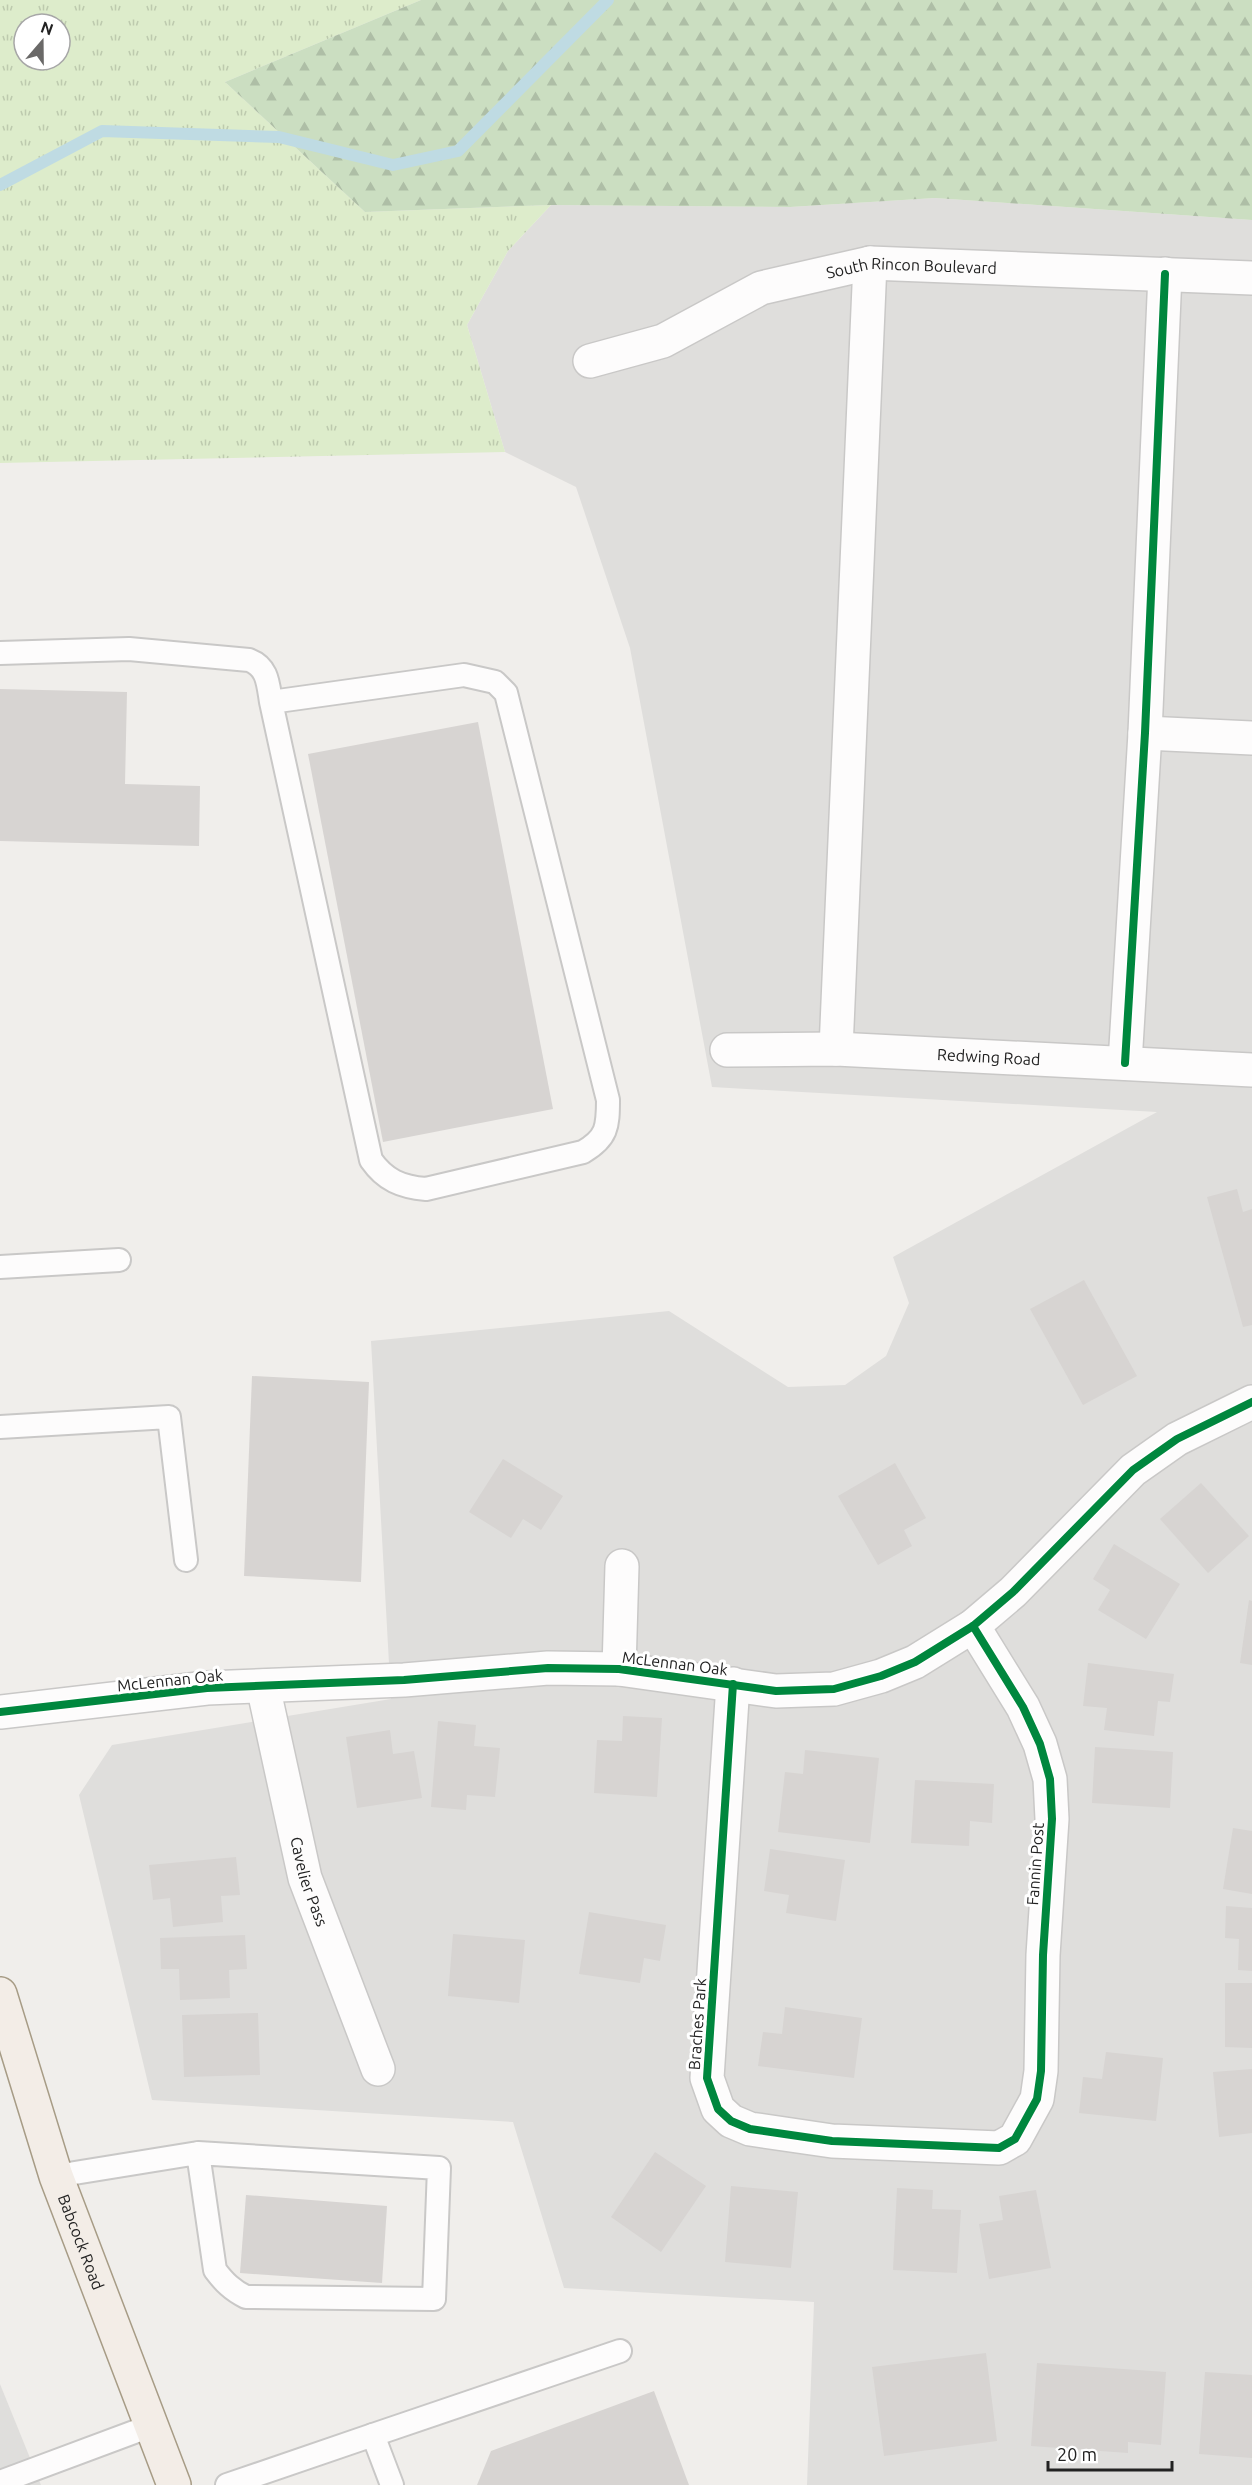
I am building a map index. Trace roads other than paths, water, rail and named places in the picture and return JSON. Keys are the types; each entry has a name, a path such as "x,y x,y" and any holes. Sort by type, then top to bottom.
{"main road":[{"name":"Babcock Road","path":"0,1994 56,2176 174,2485"}],"street":[{"name":"South Rincon Boulevard","path":"590,361 663,341 761,288 870,263 1252,278"},
{"path":"836,1048 870,263"},
{"path":"1125,1063 1145,733 1165,274"},
{"path":"1145,733 1252,738"},
{"name":"Redwing Road","path":"727,1050 836,1048 1252,1070"},
{"name":"McLennan Oak","path":"0,1712 207,1688 404,1680 548,1668 619,1669 776,1691 834,1689 881,1676 915,1662 973,1626 1013,1592 1133,1470 1177,1439 1252,1402"},
{"path":"619,1669 622,1566"},
{"name":"Fannin Post","path":"973,1626 1023,1707 1040,1744 1050,1779 1052,1819 1043,1955 1041,2071 1037,2099 1026,2121"},
{"name":"Braches Park","path":"733,1684 707,2078 718,2109 731,2121 750,2129 832,2141 999,2148 1015,2139 1026,2121"},
{"name":"Cavelier Pass","path":"263,1686 305,1878 378,2069"}],"lane":[{"path":"0,653 129,649 249,660 259,663 266,675 271,702 371,1160 381,1174 404,1187 426,1189 583,1152 596,1145 608,1126 608,1101 506,693 495,682 464,675 271,702"},
{"path":"0,1267 119,1260"},
{"path":"0,1427 169,1417 186,1560"},
{"path":"56,2176 198,2153 439,2168 434,2299 246,2297 237,2292 225,2284 215,2270 198,2153"},
{"path":"227,2485 620,2351"},
{"path":"0,2482 153,2425"},
{"path":"373,2435 392,2485"}],"waterway":[{"path":"0,185 102,131 279,137 393,165 458,151 608,0"}]}
